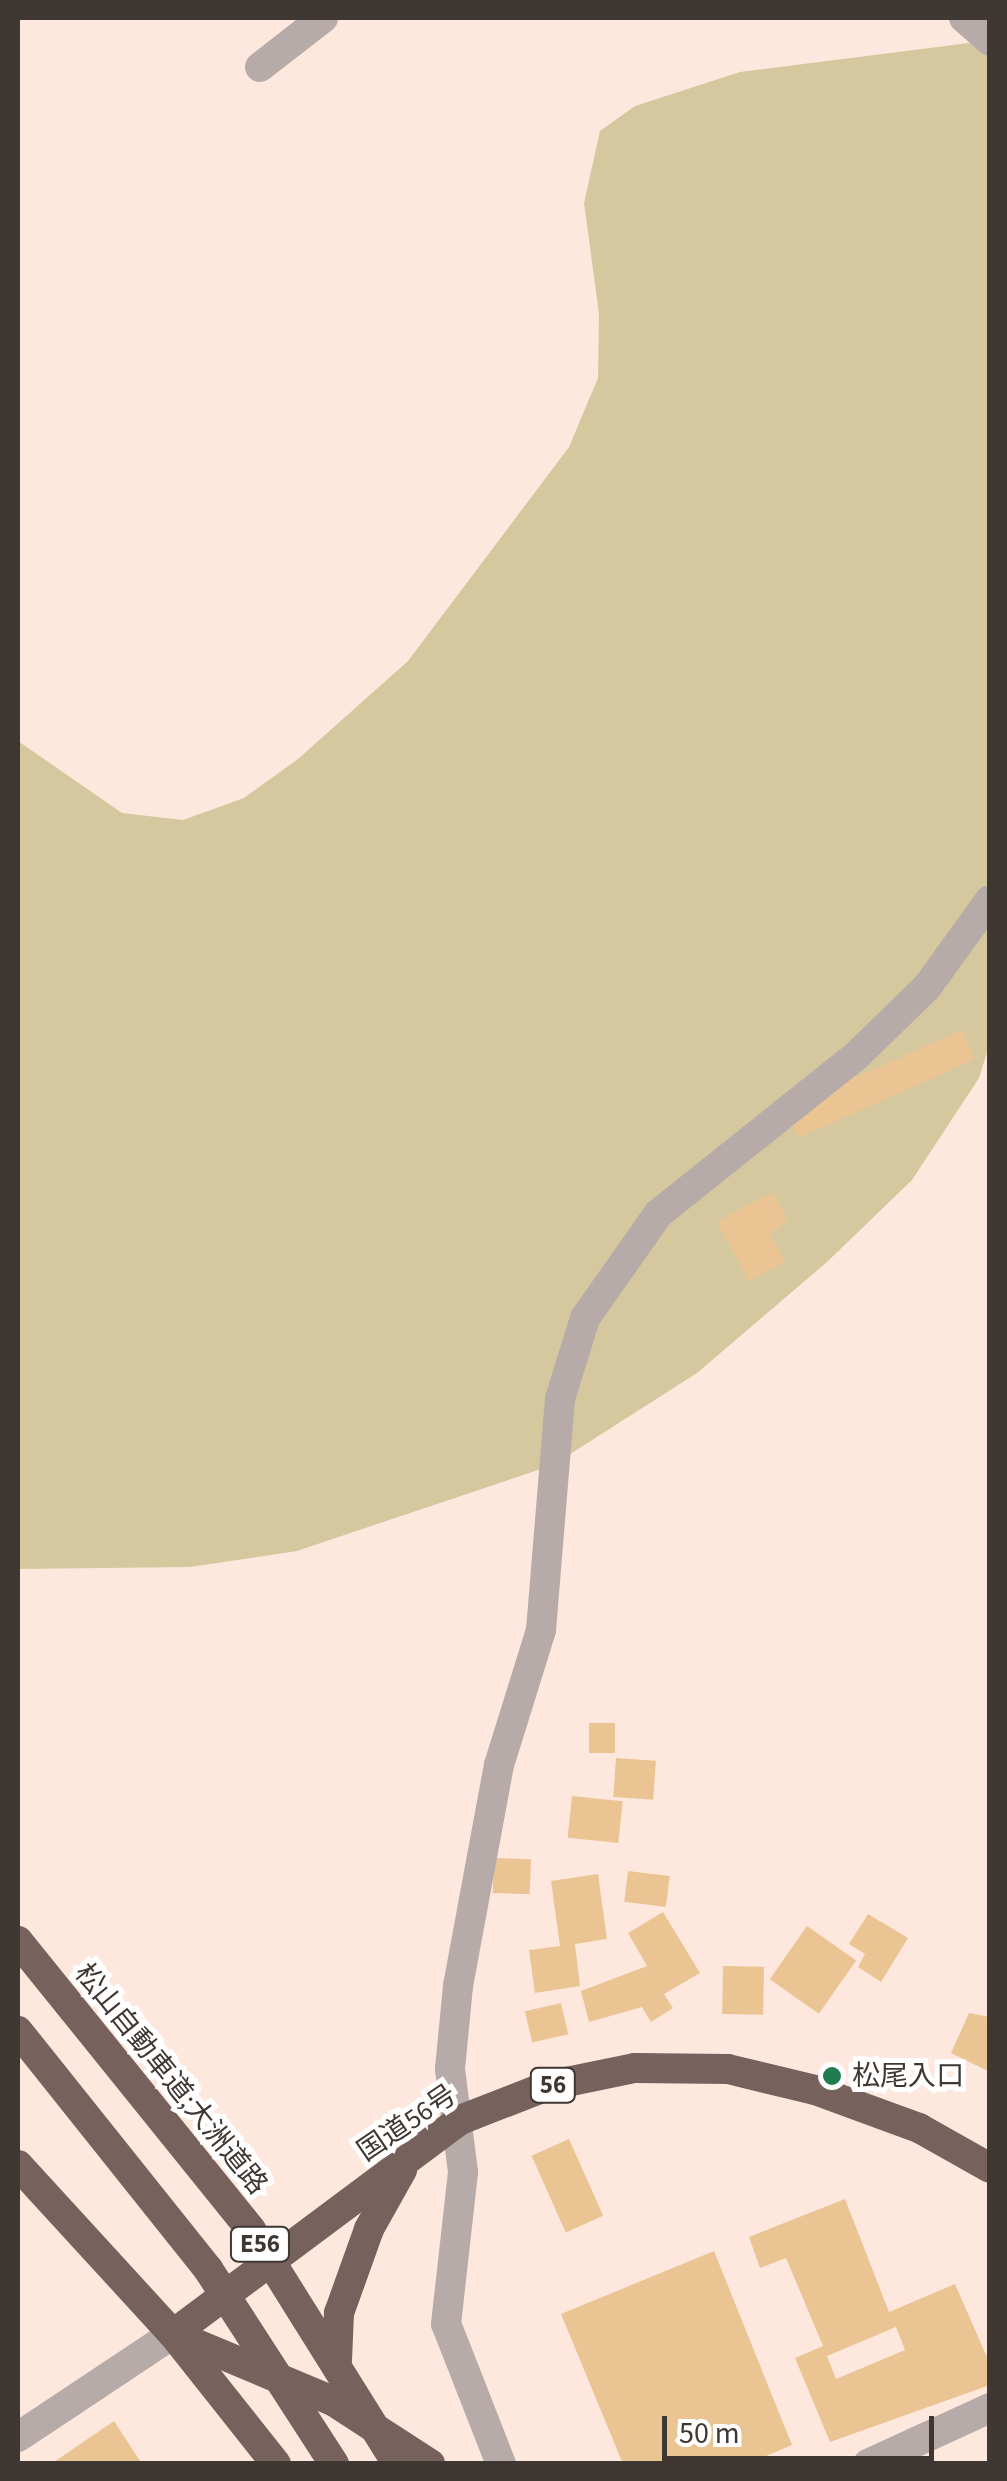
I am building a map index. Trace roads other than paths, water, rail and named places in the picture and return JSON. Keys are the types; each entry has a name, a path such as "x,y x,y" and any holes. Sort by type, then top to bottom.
{"highway":[{"name":"松山自動車道;大洲道路","path":"18,1941 251,2230 396,2464"},
{"name":"E56","path":"18,2031 208,2269 334,2464"},
{"name":"国道56号","path":"173,2334 460,2120 547,2086 635,2068 728,2069 815,2090 920,2128 990,2168"},
{"path":"350,2410 337,2380 339,2313 368,2229 409,2159"},
{"path":"18,2165 173,2334 276,2464"},
{"path":"173,2334 350,2410 430,2464"}],"street":[{"path":"260,67 323,18"},
{"path":"964,18 990,41"},
{"path":"500,2464 446,2324 459,2241 460,2120 450,2070 458,1986 499,1765 541,1630 560,1399 585,1318 658,1214 855,1057 927,988 990,900"},
{"path":"18,2436 173,2334"},
{"path":"868,2464 990,2408"}],"place":[{"name":"松尾入口","path":"832,2076"}]}
